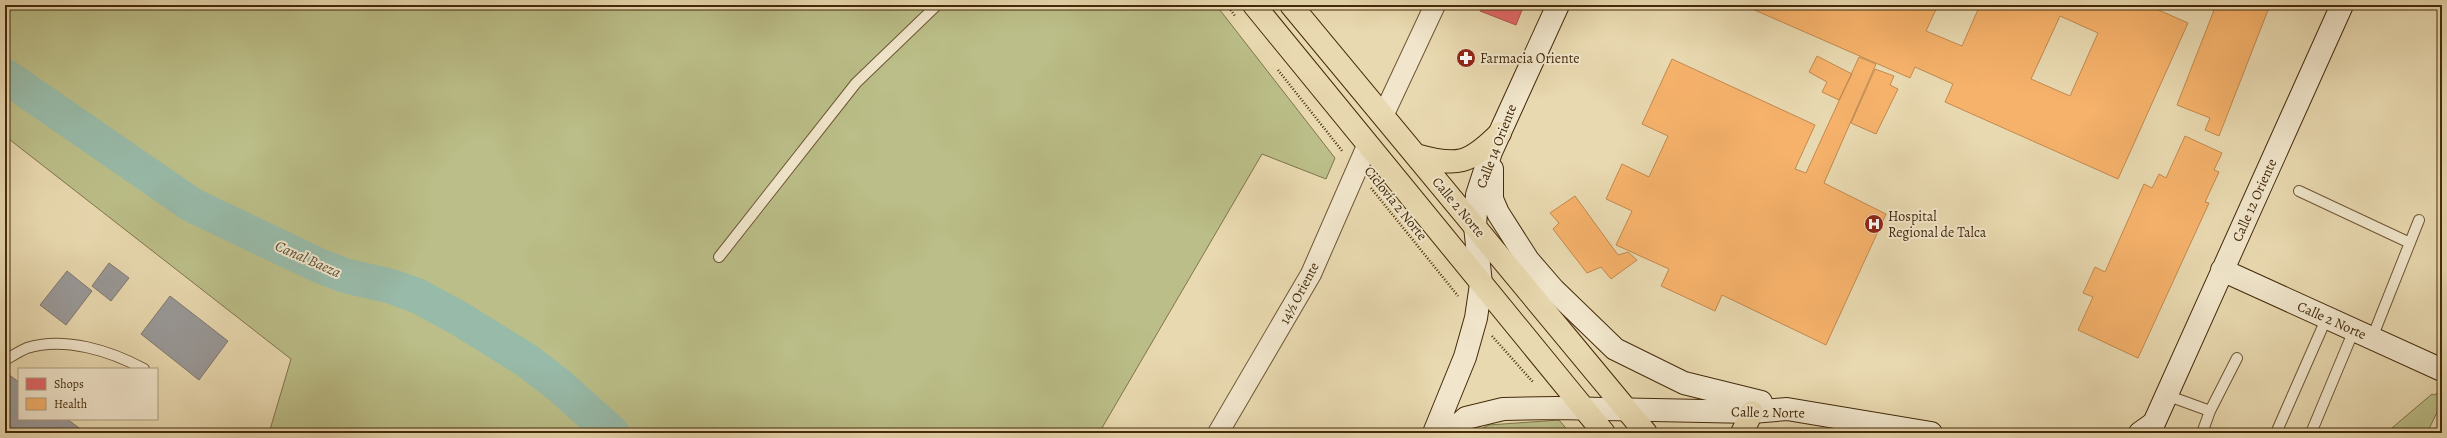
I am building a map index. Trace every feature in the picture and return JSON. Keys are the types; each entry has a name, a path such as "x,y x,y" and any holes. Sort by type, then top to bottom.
{"main road":[{"name":"Calle 2 Norte","path":"1291,5 1628,410"},
{"path":"1245,11 1367,146 1604,433"},
{"path":"1416,155 1435,160 1467,159 1479,154 1495,142"},
{"path":"1628,410 1646,433"},
{"path":"1742,433 1752,412"}],"street":[{"path":"1383,116 1435,5"},
{"name":"Calle 14 Oriente","path":"1434,433 1464,357 1476,318 1481,284 1475,226 1477,195 1495,142 1558,5"},
{"name":"Calle 12 Oriente","path":"2166,395 2342,5"},
{"path":"1495,142 1492,199 1502,220 1528,260 1554,290 1615,349 1684,383 1787,410"},
{"name":"14½ Oriente","path":"1218,433 1305,286 1367,146"},
{"name":"Calle 2 Norte","path":"2222,270 2442,370"},
{"path":"2140,433 2154,423 2166,395"},
{"name":"Calle 2 Norte","path":"1449,433 1466,418 1502,409 1556,408 1752,412 1787,410 1931,433"}],"lane":[{"path":"720,257 856,83 937,5"},
{"path":"2300,191 2410,243"},
{"path":"2311,433 2410,243 2419,220"},
{"path":"2276,433 2327,317"},
{"path":"5,360 28,348 69,344 102,350 142,368"},
{"path":"2202,433 2210,411 2237,358"},
{"path":"2166,395 2210,411"}],"path":[{"path":"1227,5 1245,11"},
{"name":"Ciclovía 2 Norte","path":"1275,66 1356,170 1476,318 1556,408"}],"green space":[{"path":"5,5 1216,5 1335,158 1326,179 1262,154 1099,433 269,433 291,359 5,136"},
{"path":"2442,391 2442,402 2427,433 2386,433 2432,394 2434,395"},
{"path":"1559,420 1570,433 1473,433 1489,425"}],"building: Shops":[{"path":"1482,5 1524,5 1516,25 1480,11"}],"building: Health":[{"path":"1743,5 1938,5 1926,31 1962,46 1980,5 2147,5 2188,23 2118,179 1945,102 1953,84 1915,67 1910,78","holes":["2060,16 2098,33 2070,96 2031,79"]},
{"path":"2216,5 2270,5 2219,136 2205,130 2210,118 2177,105"},
{"path":"1817,56 1852,74 1839,100 1822,92 1827,82 1809,72"},
{"path":"1859,57 1876,64 1824,183 1886,214 1826,345 1722,295 1715,311 1661,286 1669,269 1616,245 1632,211 1606,199 1622,164 1649,177 1668,136 1642,124 1672,59 1815,125 1795,169 1806,173"},
{"path":"1875,69 1894,76 1890,85 1898,89 1876,134 1851,123"},
{"path":"2185,136 2222,153 2214,170 2219,172 2205,202 2209,203 2138,358 2078,330 2093,297 2083,293 2095,267 2105,272 2144,184 2152,188 2159,174 2166,178"},
{"path":"1575,196 1618,255 1628,252 1637,260 1611,279 1601,267 1587,273 1553,229 1559,223 1550,213"}],"building: Industry":[{"path":"109,263 129,278 111,301 92,286"},
{"path":"67,271 92,291 66,325 40,305"},
{"path":"170,296 228,341 199,380 141,334"},
{"path":"5,372 18,381 18,420 68,420 86,433 5,433"}],"waterway":[{"name":"Canal Baeza","path":"5,76 192,205 320,266 346,276 390,286 418,296 460,319 526,360 560,386 612,433"}],"place":[{"name":"Farmacia Oriente","path":"1466,58"},
{"name":"Hospital Regional de Talca","path":"1874,224"}]}
